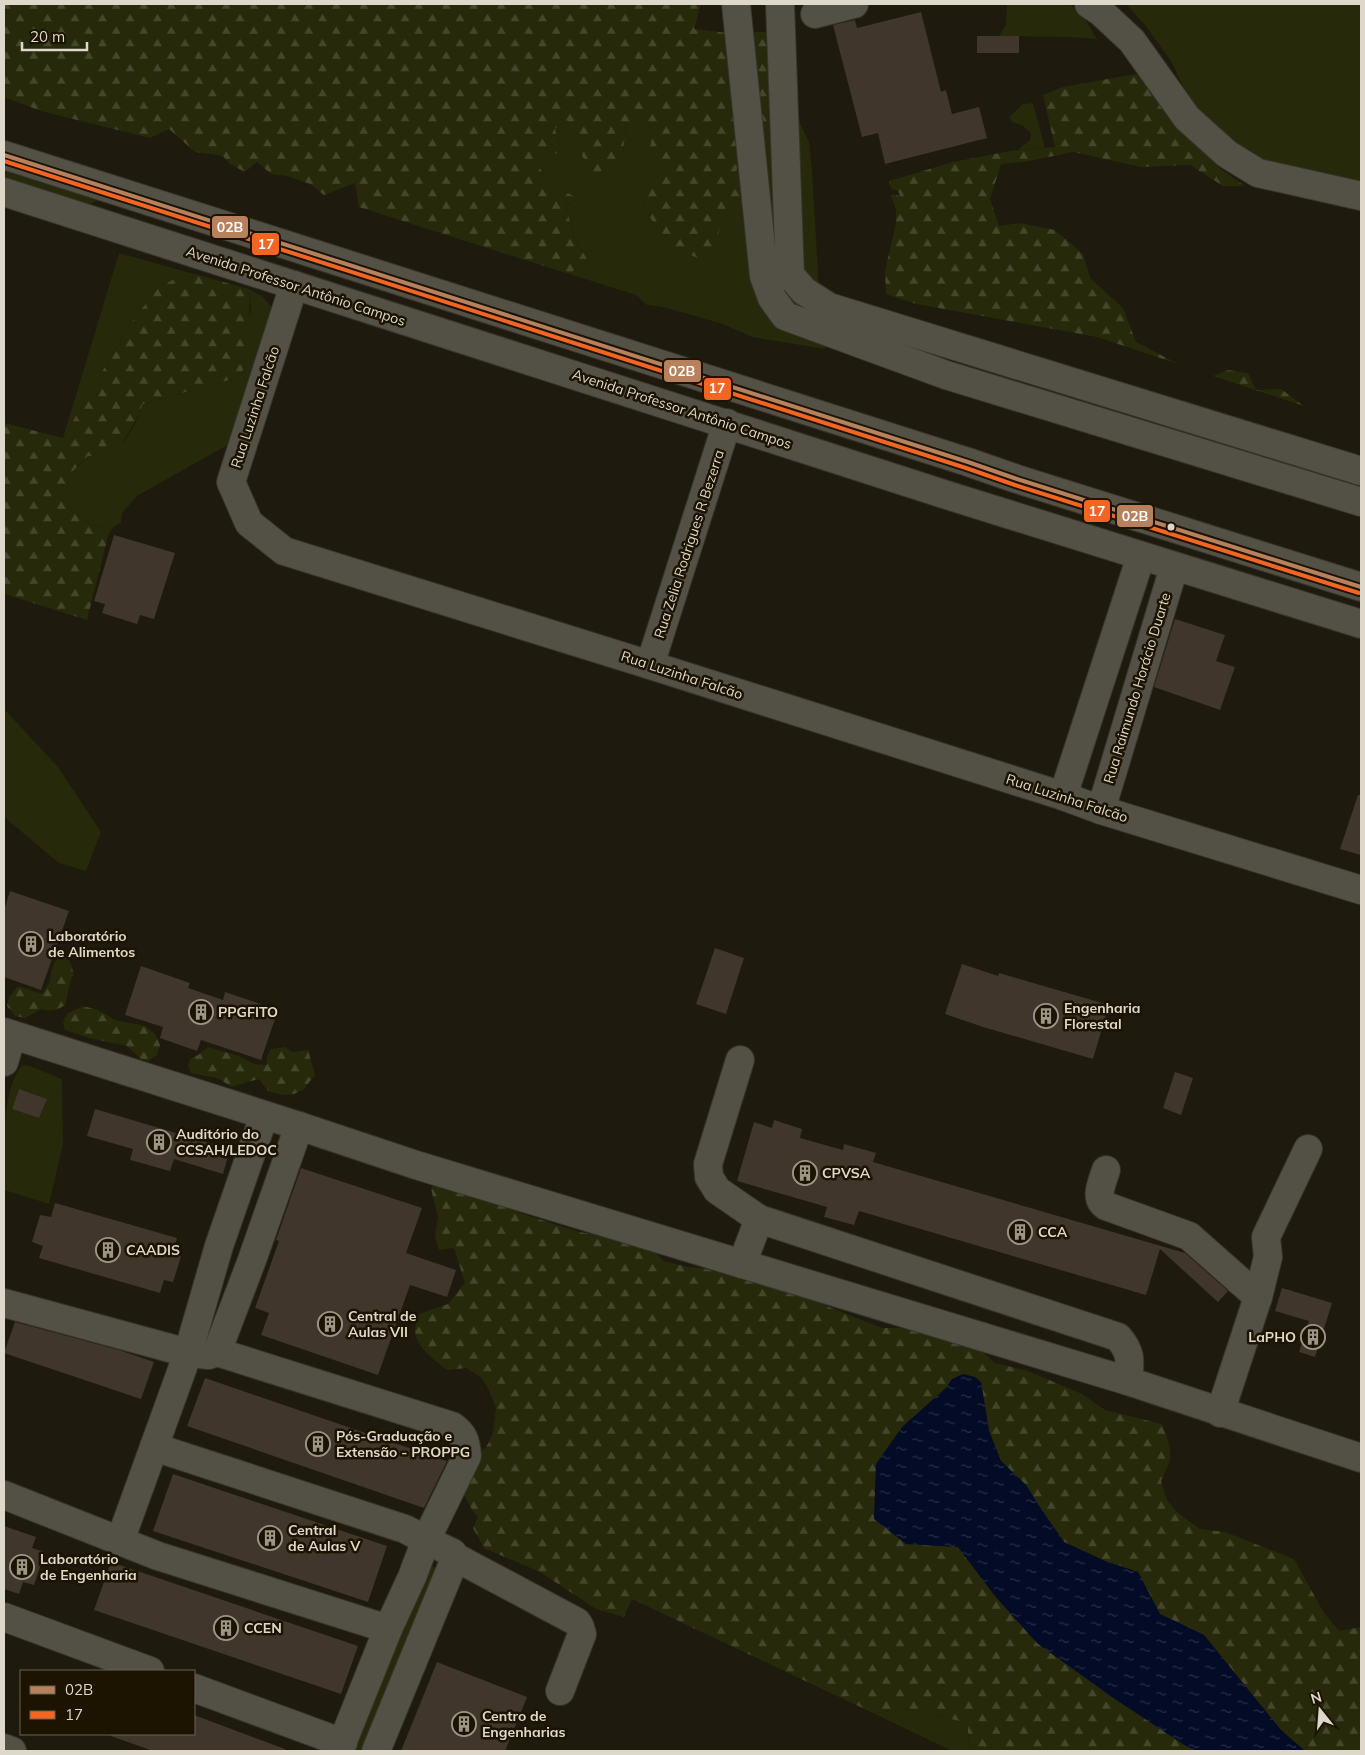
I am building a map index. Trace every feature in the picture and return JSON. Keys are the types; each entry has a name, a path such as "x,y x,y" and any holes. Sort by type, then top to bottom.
{"street":[{"path":"736,4 764,276 772,298 785,316 946,374 1361,502"},
{"path":"780,4 790,275 804,291 829,307 1361,471"},
{"path":"815,14 854,4"},
{"path":"1089,4 1101,12 1132,41 1187,118 1227,154 1258,173 1361,196"},
{"path":"4,155 1361,587"},
{"name":"Avenida Professor Antônio Campos","path":"4,192 953,497 1361,624"},
{"path":"190,252 205,219"},
{"path":"245,270 258,237"},
{"name":"Rua Luzinha Falcão","path":"294,285 231,482 248,522 284,552 650,665 1063,796 1101,810 1361,890"},
{"path":"785,316 804,291"},
{"name":"Rua Zelia Rodrigues R Bezerra","path":"650,665 727,424"},
{"path":"953,497 968,462"},
{"path":"1008,513 1017,479"},
{"path":"1063,796 1141,556"},
{"name":"Rua Raimundo Horácio Duarte","path":"1101,810 1174,566"},
{"path":"4,1062 8,1033 416,1165 1128,1381 1220,1413 1361,1458"},
{"path":"740,1060 708,1164 708,1177 717,1190 759,1219 1118,1337 1126,1347 1130,1358 1128,1381"},
{"path":"120,1541 154,1447 179,1350 219,1246 264,1116"},
{"path":"217,1352 252,1260 299,1126"},
{"path":"1220,1413 1258,1297 1268,1257 1266,1237 1308,1149"},
{"path":"1106,1170 1099,1198 1100,1202 1106,1206 1189,1236 1258,1297"},
{"path":"742,1264 759,1219"},
{"path":"219,1246 252,1260"},
{"path":"4,1302 179,1350 209,1355 217,1352 452,1426 461,1432 466,1443 467,1456 426,1540 341,1747 195,1688"},
{"path":"154,1447 405,1529 453,1553 455,1557 576,1622 582,1634 560,1691"},
{"path":"4,1495 158,1556 388,1629"},
{"path":"376,1751 455,1557"},
{"path":"4,1617 147,1670"},
{"path":"4,1748 12,1751"}],"green space":[{"path":"4,4 701,4 694,29 728,33 789,31 777,138 742,156 733,179 752,176 757,187 770,178 782,190 781,209 727,214 727,205 709,263 666,244 642,204 663,167 650,148 653,127 627,124 622,157 605,179 587,167 567,120 555,129 561,150 538,166 550,182 578,199 566,205 573,235 588,261 569,274 359,207 355,183 324,195 310,184 287,176 271,174 257,162 245,172 230,164 223,156 195,152 169,129 150,138 41,111 4,97"},
{"path":"1005,4 1070,4 1085,19 1097,39 999,36 1006,25 1007,6"},
{"path":"1126,4 1361,4 1361,185 1246,157 1215,128 1187,95 1171,61 1145,25"},
{"path":"1136,74 1157,94 1218,167 1245,186 1223,186 1190,165 1141,167 1073,152 1029,161 1001,164 990,199 999,226 1019,223 1055,230 1083,254 1090,278 1123,308 1136,342 1178,364 1097,337 916,304 886,294 885,271 896,223 896,210 891,196 892,194 900,196 898,191 891,189 889,181 953,162 1010,151 1055,147 1043,95 1063,87"},
{"path":"1033,103 1045,148 1018,150 1030,140 1031,134 1022,125 1012,122 1009,117 1023,104"},
{"path":"797,117 809,142 825,349 752,337 723,324 663,307 647,305 636,295 569,274 588,261 573,235 566,205 578,199 550,182 538,166 561,150 555,129 568,119 587,167 622,157 627,124 654,127 650,148 663,167 642,204 666,244 728,202 727,213 757,188 732,179 742,156"},
{"path":"4,165 97,195 97,200 88,206 4,179"},
{"path":"119,253 187,272 158,288 130,324 63,438"},
{"path":"187,272 249,289 247,365 236,378 143,404 129,432 110,457 88,456 69,475 66,498 69,509 89,523 103,528 108,536 87,620 4,594 4,423 63,438 130,324 158,288"},
{"path":"249,289 262,296 273,309 233,442 137,496 122,513 121,523 113,527 108,536 103,528 89,523 69,509 66,498 69,475 89,456 124,441 135,424 143,404 236,378 251,308"},
{"path":"1228,370 1248,373 1256,390 1281,389 1304,406 1213,376"},
{"path":"4,709 58,767 101,832 86,871 59,863 4,817"},
{"path":"65,953 74,975 71,979 65,1005 53,1010 41,1009 25,1018 15,1016 7,1006 9,997 18,986 42,994 49,983 57,958"},
{"path":"83,1006 98,1010 115,1020 145,1026 155,1034 160,1045 157,1055 149,1061 141,1059 127,1046 89,1038 65,1030 63,1022 68,1013"},
{"path":"208,1047 239,1056 254,1064 266,1065 267,1056 271,1049 285,1047 293,1052 308,1050 315,1075 303,1090 294,1094 283,1095 268,1091 259,1079 231,1087 215,1078 191,1073 188,1066 190,1059"},
{"path":"22,1065 30,1066 62,1079 63,1144 49,1204 4,1190 5,1124 10,1091","holes":["19,1089 47,1099 39,1118 12,1109"]},
{"path":"437,1177 523,1214 579,1232 636,1240 653,1250 664,1261 706,1269 794,1293 882,1328 909,1328 975,1345 995,1363 1028,1371 1082,1394 1105,1410 1162,1424 1170,1447 1170,1458 1161,1481 1167,1500 1178,1513 1200,1529 1225,1532 1294,1559 1324,1613 1339,1631 1361,1627 1361,1751 1305,1751 1281,1730 1204,1635 1160,1614 1138,1572 1105,1561 1064,1542 1026,1485 1001,1461 989,1431 981,1382 952,1379 946,1388 906,1544 958,1547 995,1596 1037,1643 1112,1697 1186,1746 1198,1751 973,1751 969,1741 967,1723 912,1709 873,1713 632,1599 624,1617 596,1609 540,1572 484,1548 473,1528 478,1517 463,1493 474,1461 488,1444 493,1432 496,1408 482,1378 466,1368 448,1370 443,1367 422,1348 418,1342 415,1330 419,1314 448,1304 465,1283 454,1248 439,1250 435,1236 438,1217 431,1189"},
{"path":"431,1565 438,1571 360,1751 349,1751 427,1568"},
{"path":"912,1709 967,1723 969,1741 973,1751 952,1751 873,1713"}],"water":[{"path":"963,1374 975,1377 981,1382 989,1431 1001,1461 1026,1485 1064,1542 1105,1561 1138,1572 1160,1614 1204,1635 1281,1730 1305,1751 1198,1751 1186,1746 1112,1697 1037,1643 995,1596 958,1547 906,1544 874,1519 876,1464 902,1427 946,1388 952,1379"}],"building":[{"path":"921,12 941,92 946,90 952,114 979,107 987,138 885,164 878,133 862,137 833,25 855,20 857,28"},
{"path":"977,36 1019,36 1019,53 977,53"},
{"path":"114,535 175,553 154,619 140,615 137,624 102,613 105,604 94,601"},
{"path":"1175,619 1225,635 1216,661 1235,667 1220,710 1154,687"},
{"path":"1358,795 1361,795 1361,855 1340,849"},
{"name":"Laboratório de Alimentos","path":"10,891 69,911 41,990 4,977 4,910"},
{"path":"715,948 744,958 726,1014 696,1004"},
{"name":"Engenharia Florestal","path":"962,964 998,976 999,973 1109,1005 1093,1059 945,1014"},
{"name":"PPGFITO","path":"141,966 190,983 188,988 223,1000 225,992 278,1010 261,1060 201,1040 197,1051 160,1038 163,1027 125,1015"},
{"path":"1175,1072 1193,1078 1181,1115 1163,1108"},
{"path":"19,1089 47,1099 39,1118 12,1109"},
{"name":"Auditório do CCSAH/LEDOC","path":"95,1109 230,1149 223,1174 174,1159 170,1171 130,1160 133,1149 87,1136"},
{"path":"774,1120 802,1129 800,1138 843,1150 844,1144 876,1153 873,1162 1185,1253 1228,1291 1218,1302 1160,1249 1146,1295 859,1211 854,1225 824,1217 827,1207 737,1181 754,1122 772,1128"},
{"path":"301,1168 422,1208 406,1253 456,1270 447,1297 410,1285 378,1375 261,1335 269,1313 255,1308 279,1241 276,1240"},
{"name":"CAADIS","path":"55,1203 177,1238 172,1254 181,1256 173,1282 164,1280 160,1293 39,1258 43,1246 32,1242 40,1215 51,1217"},
{"name":"LaPHO","path":"1282,1288 1332,1303 1315,1357 1299,1352 1309,1321 1275,1311"},
{"path":"15,1322 119,1350 154,1362 141,1399 4,1353"},
{"name":"Pós-Graduação e Extensão - PROPPG","path":"205,1378 447,1461 424,1508 187,1426"},
{"name":"Central de Aulas V","path":"173,1474 387,1546 368,1602 153,1531"},
{"name":"Laboratório de Engenharia","path":"4,1526 36,1537 32,1548 45,1552 34,1585 23,1582 19,1594 4,1589"},
{"name":"CCEN","path":"111,1562 358,1646 341,1694 94,1610"},
{"name":"Centro de Engenharias","path":"437,1662 527,1697 505,1751 401,1751"},
{"path":"195,1715 285,1749 285,1751 153,1751 111,1736 195,1735"}],"transit line":[{"name":"02B","path":"4,155 1361,587"},
{"name":"17","path":"4,161 1015,485 1359,593"}],"place":[{"name":"Laboratório de Alimentos","path":"31,944"},
{"name":"PPGFITO","path":"201,1012"},
{"name":"Engenharia Florestal","path":"1046,1016"},
{"name":"Auditório do CCSAH/LEDOC","path":"159,1142"},
{"name":"CPVSA","path":"805,1173"},
{"name":"CCA","path":"1020,1232"},
{"name":"CAADIS","path":"108,1250"},
{"name":"Central de Aulas VII","path":"330,1324"},
{"name":"LaPHO","path":"1313,1337"},
{"name":"Pós-Graduação e Extensão - PROPPG","path":"318,1444"},
{"name":"Central de Aulas V","path":"270,1538"},
{"name":"Laboratório de Engenharia","path":"22,1567"},
{"name":"CCEN","path":"226,1628"},
{"name":"Centro de Engenharias","path":"464,1724"}]}
